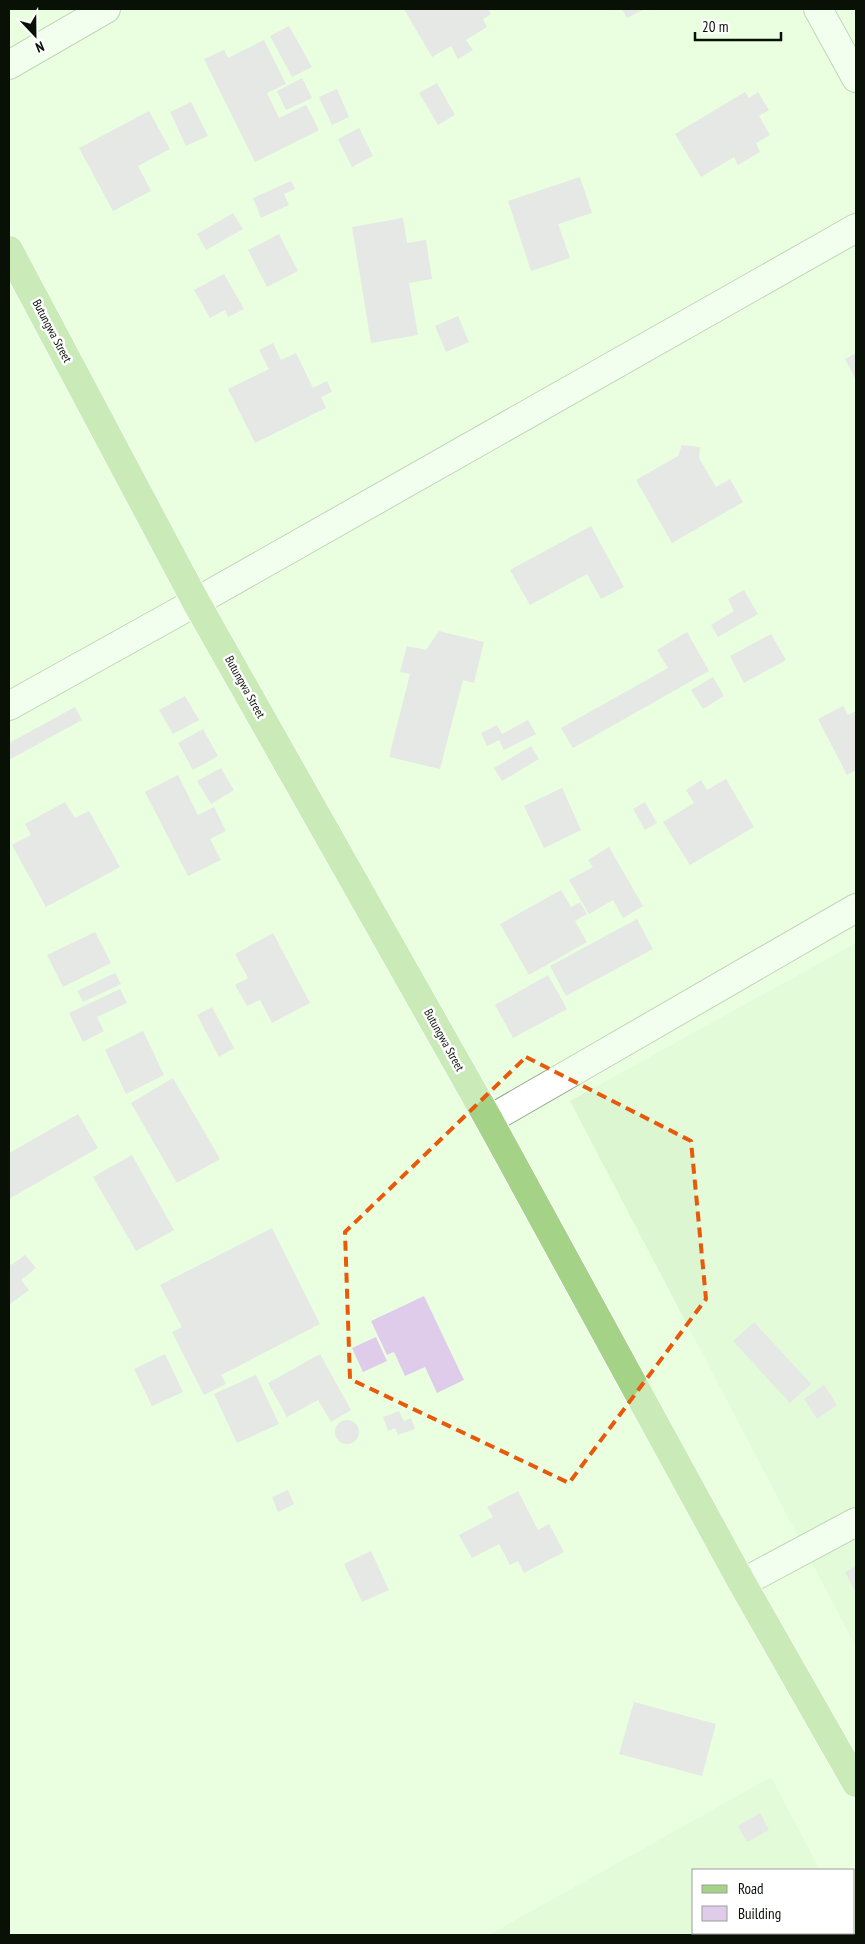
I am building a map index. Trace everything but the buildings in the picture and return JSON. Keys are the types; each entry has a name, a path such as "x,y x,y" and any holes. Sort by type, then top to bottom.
{"main road":[{"name":"Butungwa Street","path":"9,250 196,602 489,1120 742,1583 856,1783"}],"street":[{"path":"9,65 106,9"},
{"path":"818,9 856,78"},
{"path":"9,706 856,228"},
{"path":"489,1120 856,908"},
{"path":"742,1583 856,1522"}],"highlighted area":[{"path":"526,1057 691,1141 706,1299 569,1483 350,1379 345,1232"}],"shaded area":[{"path":"856,943 856,1647 570,1101"},
{"path":"771,1777 819,1869 692,1869 692,1934 854,1935 489,1935"}]}
